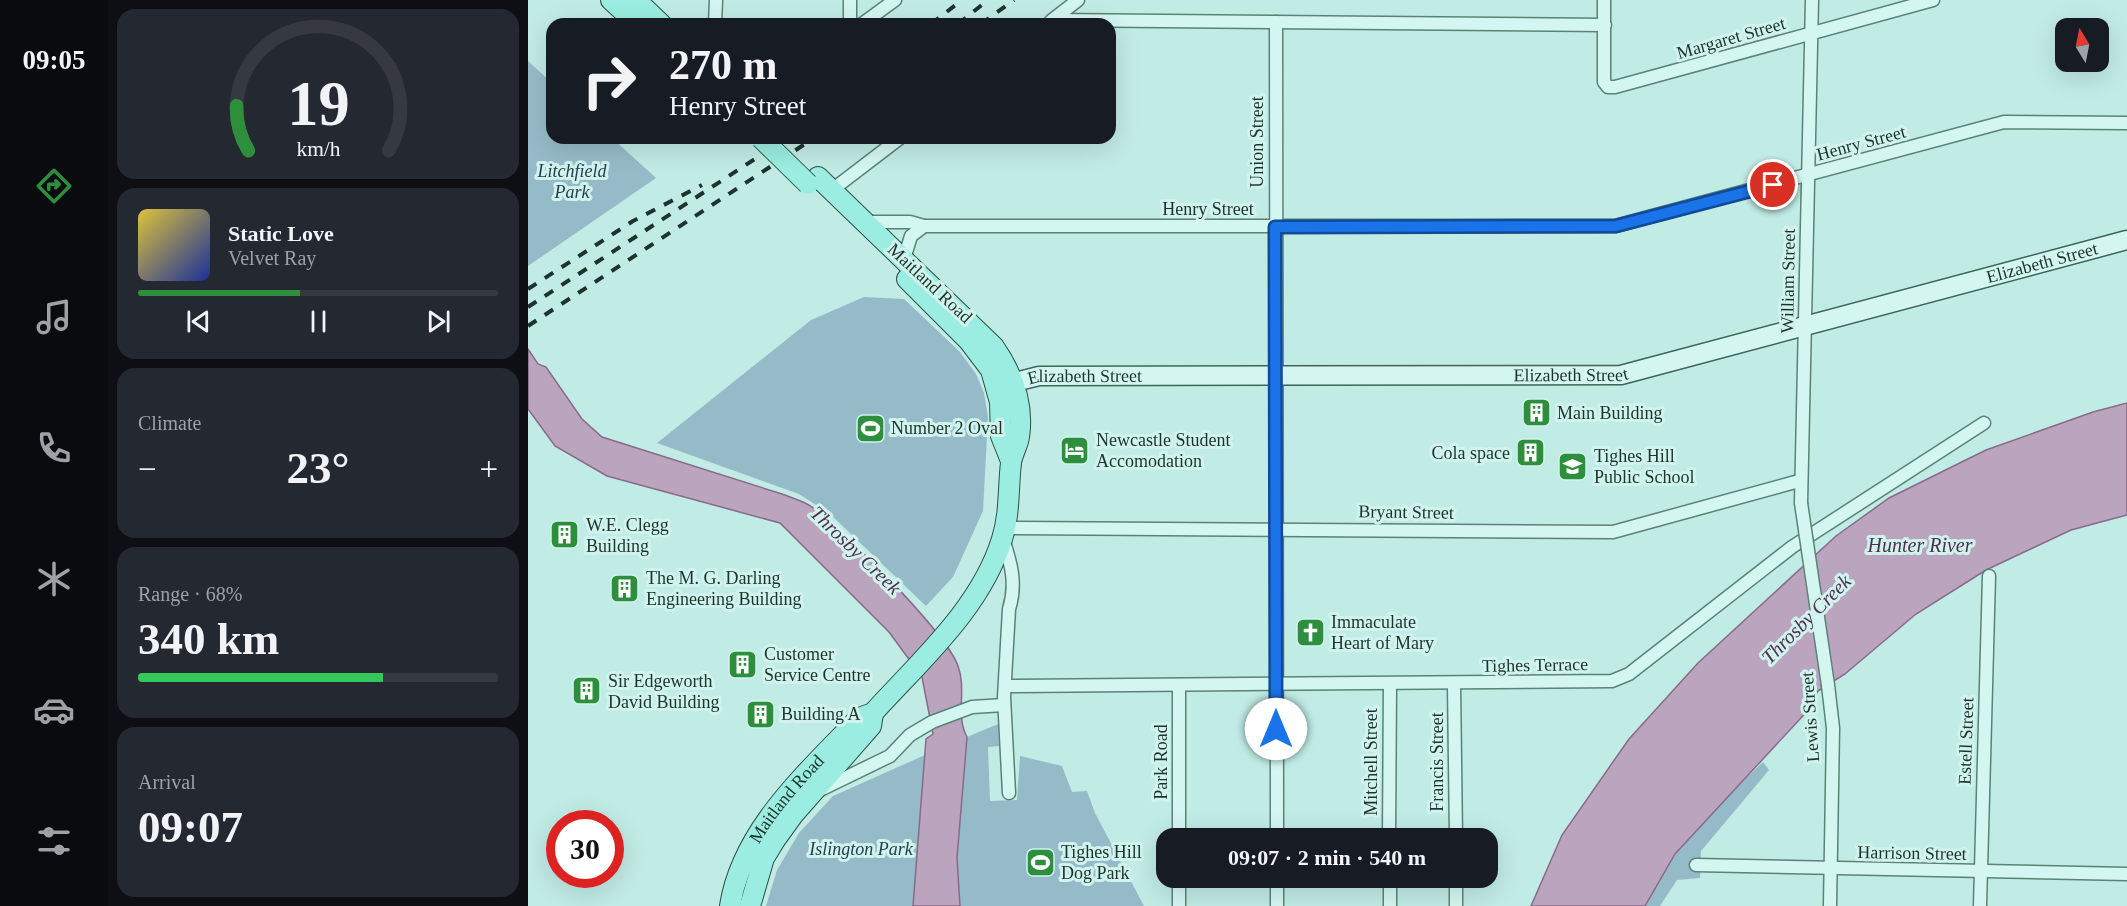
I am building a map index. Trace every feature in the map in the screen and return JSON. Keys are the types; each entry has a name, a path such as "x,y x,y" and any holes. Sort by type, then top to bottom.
{"main road":[{"path":"611,0 630,18"},
{"path":"636,0 655,18"},
{"name":"Maitland Road","path":"730,906 747,855 769,818 859,718 873,713 946,632 982,584 1004,532 1011,461 1001,436 1005,384 1004,360 981,331 865,222 769,144"},
{"name":"Maitland Road","path":"782,144 969,341 1005,384"},
{"name":"Elizabeth Street","path":"1005,384 1039,376 1607,377 1636,373 2127,240"},
{"name":"Maitland Road","path":"750,906 770,847 810,795 871,726 873,713"}],"street":[{"path":"715,18 716,0"},
{"path":"850,0 850,18"},
{"path":"870,18 895,0"},
{"path":"1055,18 1078,0"},
{"path":"1116,22 1605,25 1604,0"},
{"name":"William Street","path":"1800,492 1812,0"},
{"name":"Margaret Street","path":"1605,25 1604,81 1608,87 1624,86 1933,0"},
{"name":"Union Street","path":"1276,22 1277,828"},
{"name":"Henry Street","path":"865,222 910,222 924,226 1616,226 2004,122 2127,123"},
{"path":"819,184 889,144"},
{"path":"904,258 911,236 924,226"},
{"name":"Tighes Terrace","path":"1005,686 1390,685 1612,681 1629,675 1792,547 1984,423"},
{"name":"Bryant Street","path":"1004,532 1276,529 1613,532 1800,492"},
{"name":"Lewis Street","path":"1800,492 1833,729 1830,906"},
{"path":"1004,532 1012,567 1013,596 1009,609 1005,686 1009,793"},
{"name":"Estell Street","path":"1980,906 1989,576"},
{"name":"Francis Street","path":"1454,684 1456,828"},
{"name":"Mitchell Street","path":"1389,828 1390,685"},
{"name":"Park Road","path":"1179,686 1179,828"},
{"path":"810,795 890,756 910,735 932,722 972,707 1005,705"},
{"name":"Harrison Street","path":"1696,865 2127,874"},
{"path":"1179,888 1179,906"},
{"path":"1277,888 1277,906"},
{"path":"1389,906 1390,888"},
{"path":"1456,888 1456,906"}],"green space":[{"name":"Litchfield Park","path":"528,61 546,78 546,144 619,144 656,178 528,266"},
{"path":"864,297 904,299 960,352 976,374 984,393 988,417 983,511 953,577 926,606 830,514 799,494 657,443 811,320"},
{"path":"998,724 999,746 988,747 990,801 1017,800 1020,756 1062,766 1072,792 1087,791 1095,813 1144,906 960,906 957,858 967,737"},
{"name":"Islington Park","path":"925,755 913,906 766,906 777,870 799,833 833,796"},
{"path":"1763,762 1769,770 1701,851 1700,878 1677,880 1660,906 1646,906 1653,889 1684,838 1691,837 1708,814"}],"water":[{"name":"Throsby Creek","path":"528,349 538,364 546,367 582,419 602,437 782,494 812,507 869,558 915,607 950,650 958,666 962,684 961,711 967,737 957,858 960,906 913,906 926,739 933,734 922,677 889,632 780,523 607,476 555,446 528,409"},
{"name":"Hunter River","path":"2127,403 2127,515 2071,530 1986,570 1916,614 1845,674 1818,691 1812,706 1675,854 1645,906 1531,906 1562,835 1629,739 1698,663 1836,536 1889,498 1986,450 2093,412"}],"railway":[{"path":"939,18 962,0"},
{"path":"966,18 988,0"},
{"path":"989,18 1014,0"},
{"path":"528,307 778,144"},
{"path":"528,326 805,144"},
{"path":"528,289 633,221 702,185"}],"place":[{"name":"Main Building","path":"1536,413"},
{"name":"Number 2 Oval","path":"870,428"},
{"name":"Newcastle Student Accomodation","path":"1075,450"},
{"name":"Cola space","path":"1531,453"},
{"name":"Tighes Hill Public School","path":"1573,466"},
{"name":"W.E. Clegg Building","path":"565,535"},
{"name":"The M. G. Darling Engineering Building","path":"625,588"},
{"name":"Immaculate Heart of Mary","path":"1310,632"},
{"name":"Customer Service Centre","path":"743,664"},
{"name":"Sir Edgeworth David Building","path":"587,691"},
{"name":"Building A","path":"760,714"},
{"name":"Tighes Hill Dog Park","path":"1040,862"}],"route":[{"path":"1276,729 1275,227 1616,226 1773,185"}]}
